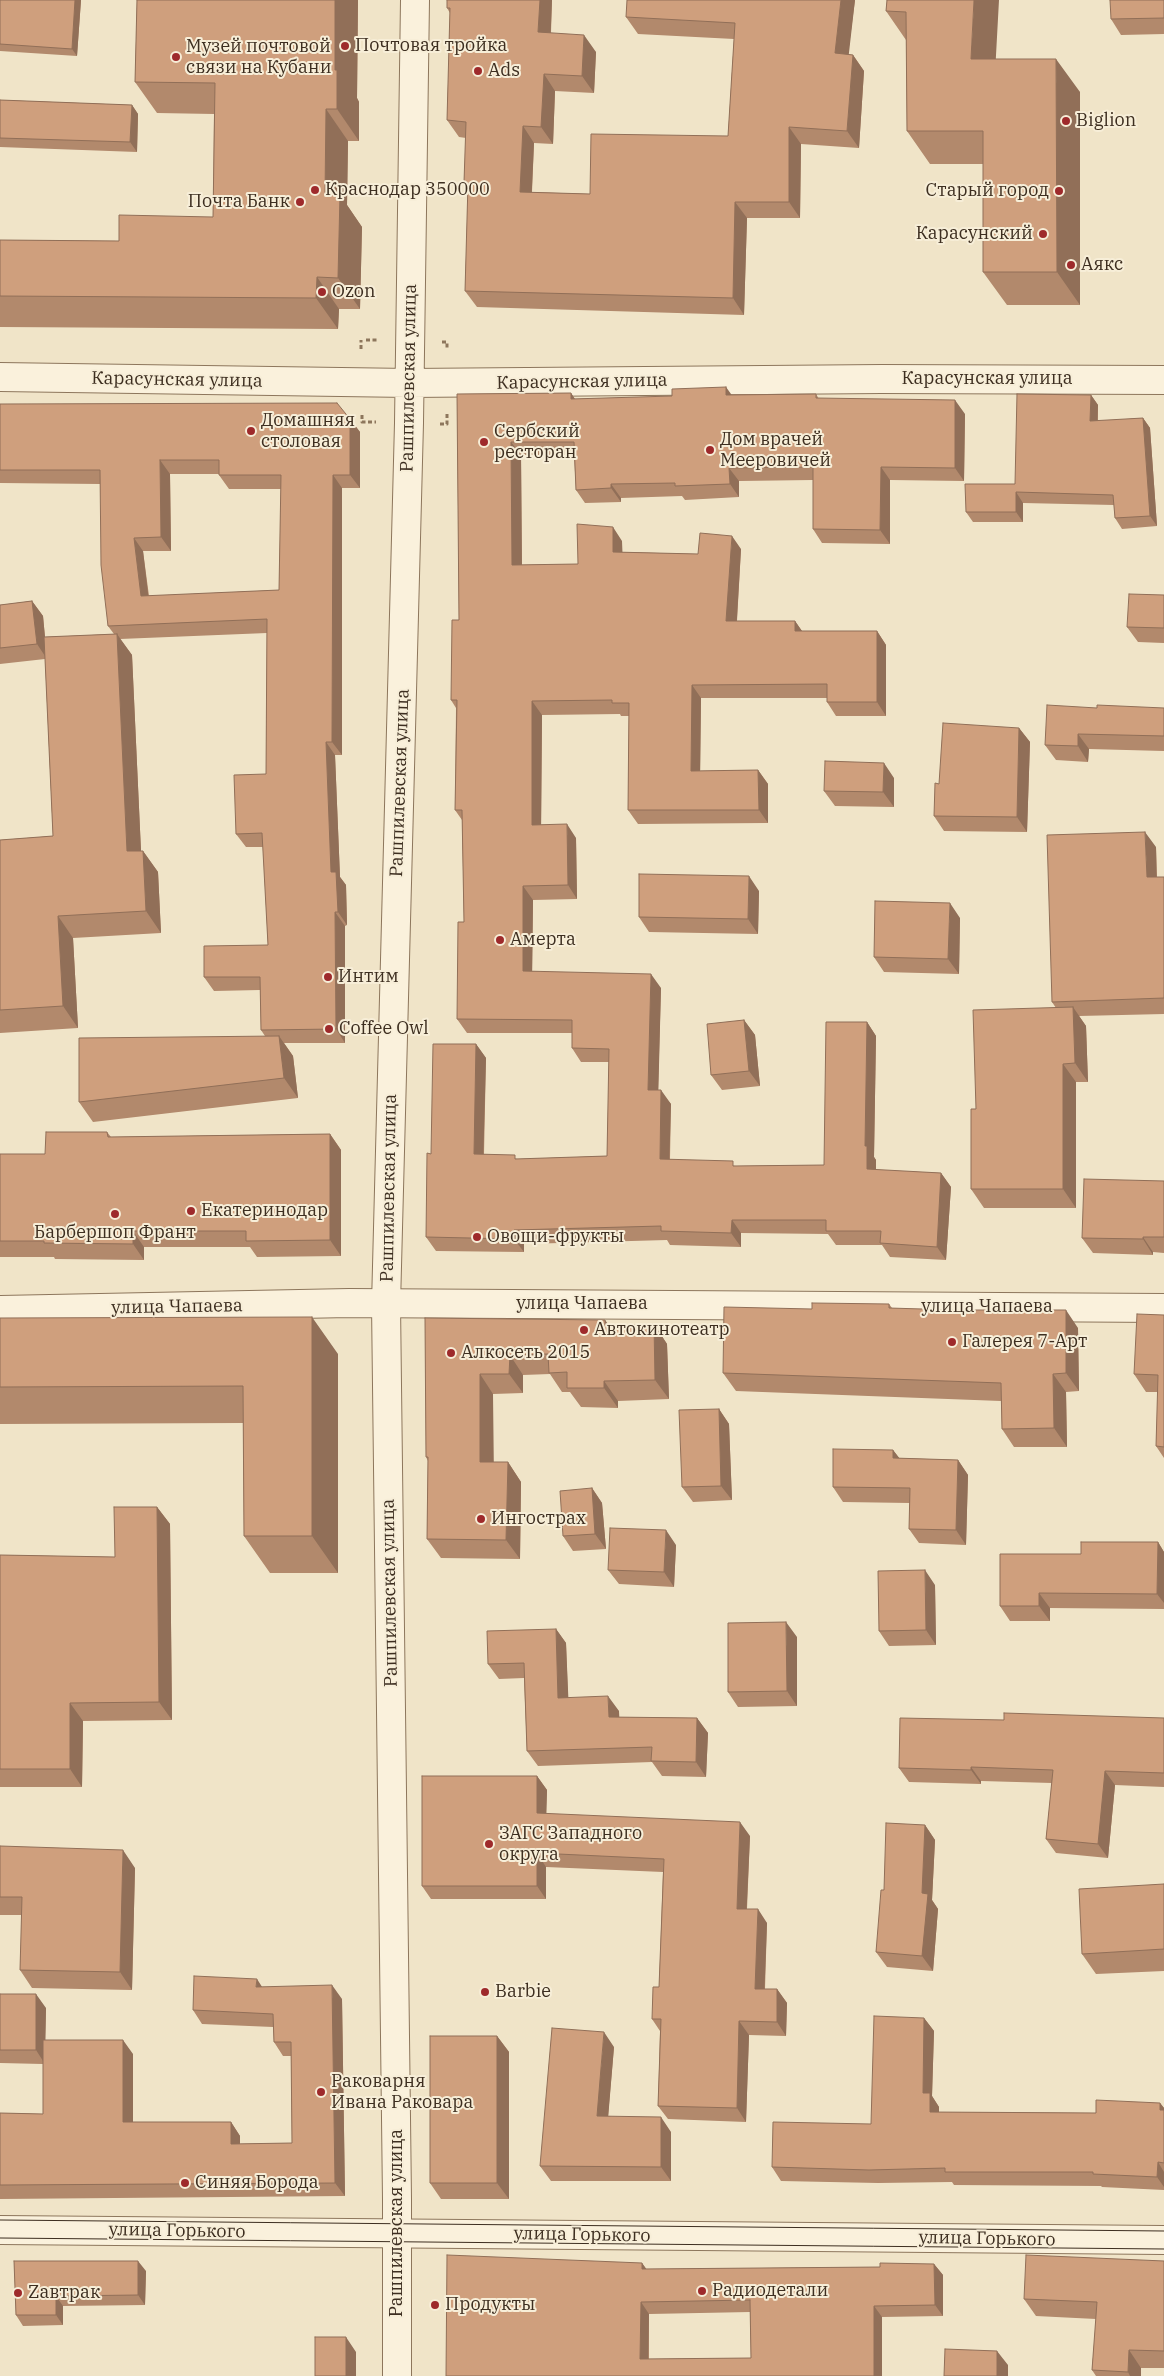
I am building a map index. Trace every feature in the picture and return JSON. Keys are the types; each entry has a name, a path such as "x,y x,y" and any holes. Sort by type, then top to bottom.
{"street":[{"name":"Рашпилевская улица","path":"397,2376 386,1304 409,383 414,0"},
{"name":"Карасунская улица","path":"0,377 409,383 882,379 1164,380"},
{"name":"улица Чапаева","path":"0,1310 386,1304 1164,1308"},
{"name":"улица Горького","path":"0,2230 1164,2240"}],"building":[{"path":"0,0 75,0 72,49 0,44"},
{"path":"137,0 335,0 337,109 326,109 325,195 340,195 338,278 317,277 316,298 0,296 0,240 119,241 119,215 213,217 215,83 135,82"},
{"path":"447,0 540,0 538,32 584,35 582,76 544,74 541,127 523,126 520,192 590,194 591,134 728,136 735,23 626,17 627,0 841,0 835,53 853,55 847,131 789,127 789,202 735,202 733,298 465,291 468,183 464,182 466,122 447,120 450,8 447,8"},
{"path":"887,0 974,0 971,59 1056,59 1057,272 983,272 983,131 907,131 906,12 886,11"},
{"path":"1110,0 1164,0 1164,18 1111,19"},
{"path":"0,100 132,105 130,142 0,138"},
{"path":"726,387 726,395 816,394 816,398 955,400 955,468 881,467 880,530 813,529 813,467 729,468 730,484 675,486 675,483 611,484 611,488 576,490 574,442 511,442 512,565 578,564 577,524 613,527 613,552 698,554 700,533 732,536 726,621 795,621 795,631 877,631 877,702 827,702 827,684 692,685 691,771 758,770 759,810 628,810 629,703 612,703 612,700 532,701 532,825 567,824 568,885 523,886 523,971 651,974 648,1090 661,1090 660,1159 733,1161 733,1166 824,1165 826,1022 867,1022 865,1146 867,1146 867,1169 941,1173 937,1247 880,1243 881,1231 826,1231 826,1220 732,1220 731,1233 661,1231 661,1226 514,1230 514,1239 426,1237 427,1153 431,1154 433,1044 476,1044 474,1154 515,1155 515,1159 607,1156 609,1049 572,1048 572,1020 457,1019 458,922 464,922 462,810 455,810 457,700 451,700 452,620 459,620 457,394 571,393 571,399 672,396 672,389"},
{"path":"1017,394 1091,395 1090,421 1143,418 1150,516 1115,518 1113,495 1016,492 1016,512 966,512 965,484 1015,484"},
{"path":"337,403 350,419 350,475 333,475 332,742 326,742 331,872 336,872 338,912 335,912 336,1029 261,1030 260,977 204,977 204,946 268,945 262,833 236,834 234,775 266,774 267,619 108,626 101,565 100,470 0,470 0,404","holes":["160,460 219,460 219,475 281,475 279,590 141,596 134,538 161,537"]},
{"path":"1129,594 1164,595 1164,628 1127,627"},
{"path":"32,601 37,644 0,648 0,605"},
{"path":"117,634 127,851 143,851 146,911 58,916 63,1006 0,1010 0,840 53,836 44,637"},
{"path":"1047,705 1097,708 1097,705 1164,708 1164,736 1078,734 1078,746 1045,745"},
{"path":"943,723 1019,728 1017,817 934,816 935,783 939,784"},
{"path":"825,761 884,763 883,792 824,791"},
{"path":"1145,832 1147,877 1164,877 1164,998 1052,1002 1047,835"},
{"path":"639,874 749,876 748,919 639,917"},
{"path":"875,901 950,903 948,959 874,957"},
{"path":"1073,1007 1075,1063 1063,1064 1063,1189 971,1189 971,1109 976,1109 973,1010"},
{"path":"744,1020 749,1071 711,1075 707,1024"},
{"path":"279,1036 284,1078 79,1102 79,1038"},
{"path":"46,1132 107,1132 108,1137 330,1134 330,1240 246,1241 246,1231 133,1231 133,1244 0,1241 0,1154 45,1154"},
{"path":"1084,1179 1164,1181 1164,1237 1143,1237 1143,1239 1082,1238"},
{"path":"812,1303 889,1304 889,1308 956,1310 1066,1310 1066,1373 1053,1374 1054,1428 1002,1429 1001,1383 723,1373 724,1307 812,1309"},
{"path":"1137,1314 1164,1315 1164,1447 1156,1446 1158,1375 1134,1374"},
{"path":"312,1317 312,1536 244,1536 243,1386 0,1387 0,1318"},
{"path":"425,1318 605,1320 605,1326 654,1324 655,1380 604,1381 604,1388 567,1388 567,1372 549,1373 548,1354 510,1355 509,1374 480,1374 480,1462 508,1462 506,1540 427,1539 428,1457 426,1457"},
{"path":"719,1409 721,1486 682,1487 679,1410"},
{"path":"833,1449 893,1450 893,1458 958,1460 956,1530 909,1529 910,1488 833,1487"},
{"path":"592,1488 595,1534 563,1536 560,1491"},
{"path":"114,1507 157,1507 159,1702 70,1703 70,1769 0,1769 0,1555 115,1557"},
{"path":"610,1528 666,1530 664,1572 608,1570"},
{"path":"1081,1542 1158,1542 1157,1594 1039,1593 1039,1606 1000,1606 1000,1554 1081,1554"},
{"path":"925,1570 926,1630 879,1631 878,1571"},
{"path":"786,1622 787,1691 728,1692 728,1623"},
{"path":"556,1629 558,1698 608,1696 609,1717 697,1718 696,1762 651,1761 652,1747 527,1751 524,1663 488,1664 487,1631"},
{"path":"1004,1713 1164,1718 1164,1773 1105,1771 1098,1844 1046,1839 1053,1770 971,1767 971,1770 899,1768 900,1718 1004,1720"},
{"path":"422,1776 537,1776 537,1813 740,1822 737,1909 758,1909 755,1989 777,1989 777,2022 739,2021 737,2108 658,2106 661,2019 652,2019 653,1987 659,1987 664,1859 537,1853 537,1886 422,1886"},
{"path":"886,1823 925,1825 922,1893 928,1894 922,1956 876,1952 881,1890 884,1890"},
{"path":"0,1846 123,1850 120,1972 20,1970 22,1897 0,1897"},
{"path":"1164,1884 1164,1949 1082,1954 1079,1889"},
{"path":"194,1976 257,1979 256,1987 332,1985 335,2183 0,2185 0,2113 43,2114 43,2040 123,2040 123,2122 231,2122 231,2144 292,2143 291,2042 274,2042 273,2014 193,2010"},
{"path":"0,1994 36,1994 36,2050 0,2050"},
{"path":"874,2016 924,2018 923,2093 930,2093 930,2112 1096,2113 1096,2100 1160,2103 1160,2110 1164,2110 1164,2163 1158,2162 1157,2177 1093,2174 1093,2172 945,2172 945,2168 869,2170 772,2167 773,2122 871,2124"},
{"path":"552,2028 604,2032 597,2116 661,2117 661,2167 540,2166"},
{"path":"430,2036 497,2036 497,2183 430,2183"},
{"path":"447,2255 642,2263 642,2269 880,2267 880,2263 934,2264 935,2305 874,2306 874,2376 446,2376","holes":["750,2300 751,2358 640,2359 641,2302"]},
{"path":"1026,2255 1164,2261 1164,2351 1129,2350 1128,2372 1092,2370 1097,2302 1024,2299"},
{"path":"14,2261 138,2261 138,2295 56,2296 56,2315 16,2315"},
{"path":"315,2337 346,2337 346,2376 315,2376"},
{"path":"945,2349 997,2351 997,2376 944,2376"}],"tram line":[{"path":"0,2220 1164,2231"},
{"path":"0,2238 1164,2249"}],"place":[{"name":"Почтовая тройка","path":"345,46"},
{"name":"Музей почтовой связи на Кубани","path":"176,57"},
{"name":"Ads","path":"478,71"},
{"name":"Biglion","path":"1066,121"},
{"name":"Краснодар 350000","path":"315,190"},
{"name":"Старый город","path":"1059,191"},
{"name":"Почта Банк","path":"300,202"},
{"name":"Карасунский","path":"1043,234"},
{"name":"Аякс","path":"1071,265"},
{"name":"Ozon","path":"322,292"},
{"name":"Домашняя столовая","path":"251,431"},
{"name":"Сербский ресторан","path":"484,442"},
{"name":"Дом врачей Мееровичей","path":"710,450"},
{"name":"Амерта","path":"500,940"},
{"name":"Интим","path":"328,977"},
{"name":"Coffee Owl","path":"329,1029"},
{"name":"Екатеринодар","path":"191,1211"},
{"name":"Барбершоп Франт","path":"115,1214"},
{"name":"Овощи-фрукты","path":"477,1237"},
{"name":"Автокинотеатр","path":"584,1330"},
{"name":"Галерея 7-Арт","path":"952,1342"},
{"name":"Алкосеть 2015","path":"451,1353"},
{"name":"Ингострах","path":"481,1519"},
{"name":"ЗАГС Западного округа","path":"489,1844"},
{"name":"Barbie","path":"485,1992"},
{"name":"Раковарня Ивана Раковара","path":"321,2092"},
{"name":"Синяя Борода","path":"185,2183"},
{"name":"Радиодетали","path":"702,2291"},
{"name":"Zавтрак","path":"18,2293"},
{"name":"Продукты","path":"435,2305"}]}
